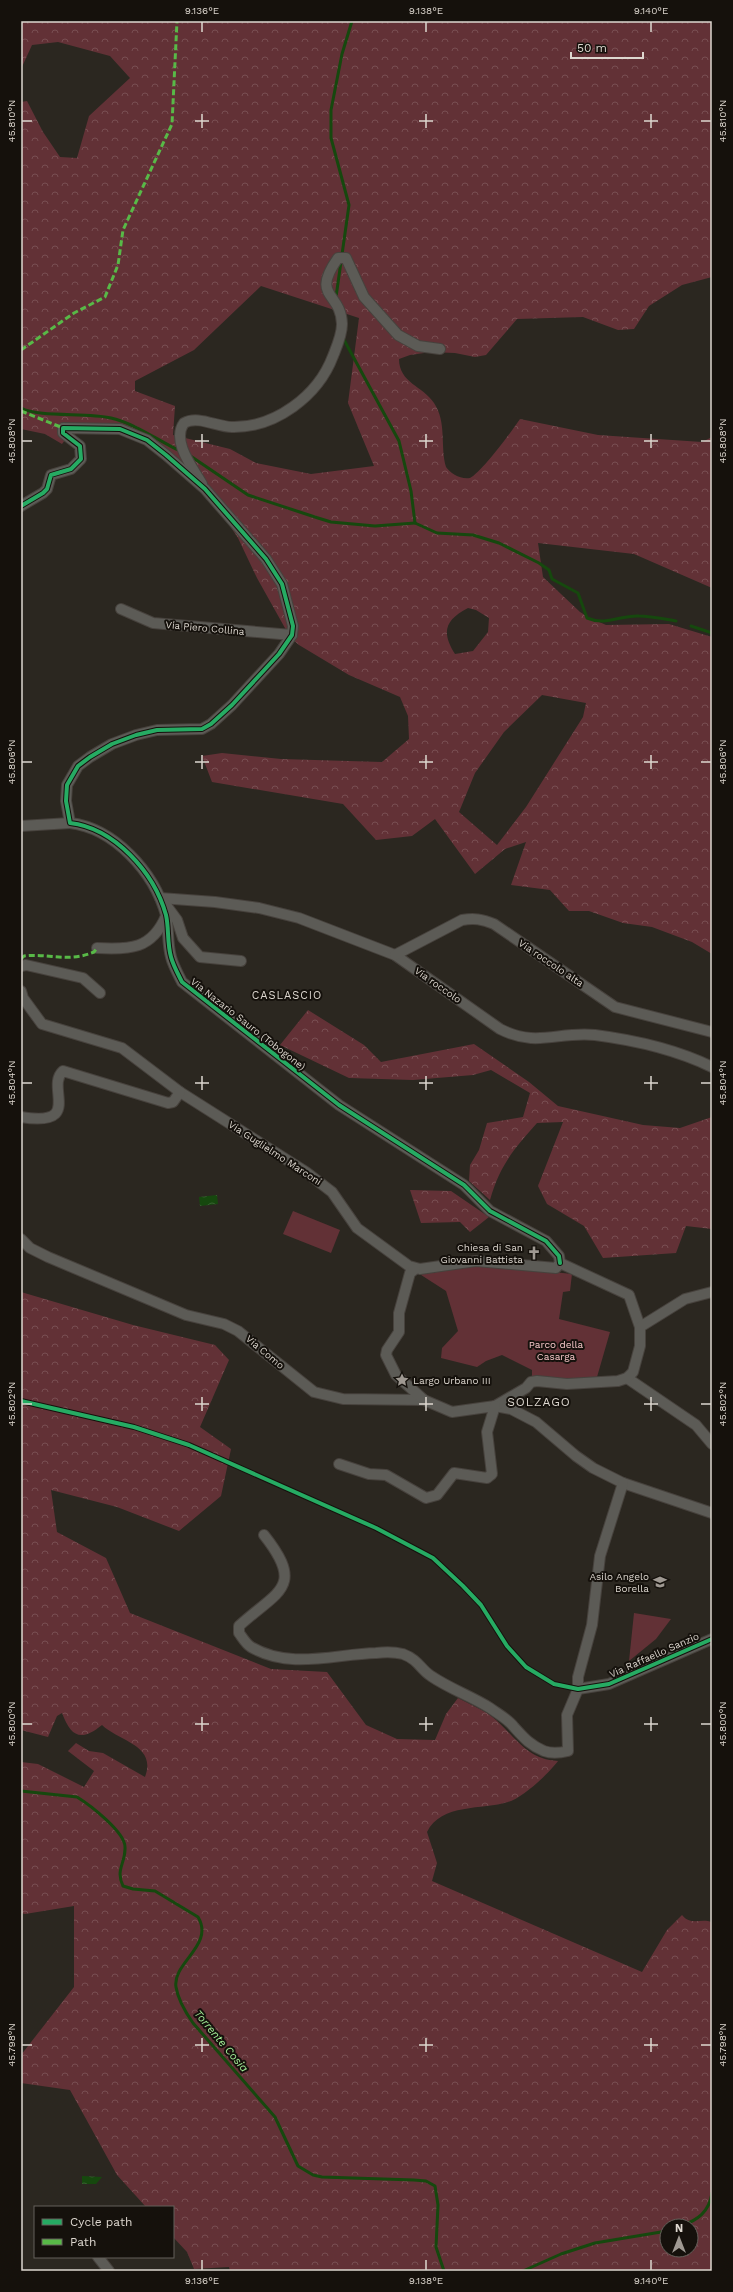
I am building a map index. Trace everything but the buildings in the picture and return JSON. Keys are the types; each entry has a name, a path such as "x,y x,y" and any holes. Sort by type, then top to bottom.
{"street":[{"path":"205,489 181,445 179,432 181,427 187,421 211,422 231,427 243,426 272,419 290,410 303,399 328,370 340,337 340,316 325,286 329,270 338,258 346,258 364,297 398,334 418,346 440,349"},
{"path":"21,506 47,489 51,475 71,469 81,459 80,446 63,433 63,428 120,429 131,432 146,440 205,489 266,559 282,584 290,608 293,626 292,635 279,654 232,706 211,724 202,729 157,730 136,735 112,744 78,766 68,785 66,801 70,823"},
{"name":"Via Piero Collina","path":"121,609 153,623 292,635"},
{"name":"Via Nazario Sauro (Tobogone)","path":"21,826 70,823 85,824 106,835 137,863 160,898 166,916 171,956 182,982 339,1105 464,1185 490,1211 546,1241 559,1256 560,1263"},
{"path":"160,898 173,912 182,938 200,957 240,961"},
{"name":"Via roccolo","path":"160,898 215,902 259,908 299,918 395,955 500,1029 515,1037 541,1038 594,1035 660,1048 712,1067"},
{"path":"97,948 128,948 141,944 160,930 166,916"},
{"name":"Via roccolo alta","path":"395,955 462,920 473,918 484,920 494,924 615,1007 712,1032"},
{"path":"21,966 26,965 68,973 83,978 100,992"},
{"name":"Via Guglielmo Marconi","path":"21,990 23,998 42,1024 122,1048 180,1092 306,1172 332,1192 357,1228 415,1269"},
{"path":"21,1117 46,1118 56,1112 60,1103 57,1085 62,1071 168,1102 173,1102 180,1092"},
{"name":"Via Como","path":"21,1239 30,1248 55,1260 186,1315 224,1324 238,1331 314,1392 343,1399 424,1400 452,1412 495,1406"},
{"path":"339,1464 369,1474 386,1475 426,1498 437,1495 454,1473 487,1478 492,1474 487,1432 495,1406 521,1391 531,1382 537,1381 568,1384 618,1381 627,1378 633,1372 640,1346 640,1327 629,1295 560,1263 556,1268 550,1268 476,1261 415,1269 410,1273 400,1313 400,1332 387,1350 386,1355 396,1375 424,1400"},
{"path":"640,1327 685,1299 712,1292"},
{"path":"627,1378 696,1425 712,1444"},
{"path":"495,1406 511,1409 536,1422 576,1456 623,1483 712,1513"},
{"path":"264,1535 278,1554 283,1565 285,1580 283,1588 273,1600 239,1626 239,1633 249,1647 278,1657 296,1659 325,1659 361,1653 402,1654 420,1663 429,1675 440,1682 488,1707 514,1726 524,1739 535,1746 553,1753 568,1751 568,1715 578,1689 578,1677 592,1625 600,1556 623,1483"},
{"name":"Via Raffaello Sanzio","path":"578,1689 609,1684 712,1638"},
{"path":"99,2258 109,2271"}],"green space":[{"path":"21,21 712,21 712,277 682,285 649,306 634,329 618,330 583,317 517,319 486,355 475,357 455,353 431,352 410,355 399,359 403,374 412,384 429,397 438,410 441,418 443,451 446,467 453,474 463,478 470,478 475,475 496,451 520,419 598,435 702,442 712,437 712,588 634,554 538,543 543,577 580,612 588,617 606,625 669,624 712,637 712,954 692,942 652,927 623,923 589,911 569,911 550,890 511,885 526,842 505,849 475,874 435,819 412,836 376,840 343,804 212,782 202,756 222,753 281,759 382,762 409,739 408,716 400,697 349,675 299,645 290,637 257,578 238,538 226,520 206,498 190,473 146,438 75,427 62,444 45,434 21,429 21,102 27,101 43,132 60,157 77,158 89,116 130,78 110,56 58,42 32,45 21,69","holes":["261,286 359,318 348,403 374,466 311,474 256,463 230,449 173,435 175,406 135,391 135,381 194,350","468,608 476,610 489,618 488,632 473,651 455,654 448,639 447,633 450,622","542,695 586,703 583,717 526,807 497,845 459,812 475,773 504,732"]},
{"path":"308,1010 364,1045 381,1062 474,1044 529,1082 558,1106 643,1125 680,1128 712,1117 712,1229 686,1226 676,1253 603,1258 584,1226 547,1204 538,1186 563,1122 537,1123 508,1158 498,1177 490,1200 469,1181 470,1165 479,1150 487,1123 523,1117 530,1093 491,1070 473,1075 413,1080 349,1078 280,1045"},
{"path":"410,1190 451,1191 489,1217 470,1232 460,1222 421,1223"},
{"path":"293,1211 340,1230 331,1253 283,1234"},
{"name":"Parco della Casarga","path":"477,1264 572,1274 570,1291 563,1292 559,1319 610,1332 597,1377 557,1380 532,1377 532,1370 502,1355 486,1361 477,1367 441,1358 442,1348 458,1331 446,1291 418,1273"},
{"path":"21,1292 133,1325 215,1345 229,1360 200,1427 231,1449 221,1496 179,1531 117,1507 51,1490 57,1532 106,1558 130,1613 271,1669 327,1672 366,1725 397,1739 435,1740 446,1714 458,1698 492,1716 516,1741 530,1752 538,1757 558,1761 535,1784 514,1800 452,1812 442,1816 433,1823 427,1832 437,1863 432,1881 642,1972 667,1930 682,1915 692,1921 712,1922 712,2271 230,2271 229,2267 194,2269 187,2252 174,2238 174,2206 145,2206 117,2175 70,2090 21,2083 21,2055 74,1987 74,1906 25,1914 21,1913 21,1762 38,1764 84,1787 94,1771 68,1751 76,1743 89,1751 103,1753 145,1777 147,1766 146,1758 135,1745 102,1725 88,1734 82,1735 73,1732 65,1721 62,1713 57,1716 48,1737 21,1730"},
{"path":"634,1613 671,1619 656,1639 629,1661"}],"water":[{"path":"217,1195 218,1204 200,1206 199,1197"},
{"path":"82,2176 102,2177 96,2184 82,2184"}],"waterway":[{"path":"336,297 349,205 331,138 331,110 342,54 352,21"},
{"path":"343,338 399,441 411,491 415,523 437,533 473,535 499,543 539,563 549,570 552,579 578,593 587,618 607,621 632,616 644,616 676,621"},
{"path":"21,408 39,413 89,415 111,418 138,428 180,451"},
{"path":"189,455 248,495 331,522 375,526 415,523"},
{"path":"691,626 712,633"},
{"name":"Torrente Cosia","path":"21,1791 77,1797 83,1801 106,1819 123,1841 125,1853 120,1870 123,1886 133,1889 155,1891 198,1917 202,1927 201,1936 176,1978 176,1987 180,2001 193,2023 275,2117 298,2166 313,2175 322,2177 414,2180 426,2181 435,2186 438,2205 436,2247 444,2271"},
{"name":"Torrente Cosia","path":"697,2218 705,2210 711,2200 712,2193"},
{"name":"Torrente Cosia","path":"523,2271 561,2254 595,2243 659,2232"}],"marked path":[{"path":"21,350 74,313 105,297 118,265 123,230 172,124 177,21"},
{"path":"21,411 63,428"},
{"path":"21,959 24,956 33,955 75,957 94,952 97,948"}],"cycle path":[{"path":"21,506 47,489 51,475 71,469 81,459 80,446 63,433 63,428 120,429 147,440 205,489 266,559 282,584 293,626 292,635 279,654 232,705 211,724 202,729 157,730 136,735 112,744 78,766 67,785 66,801 70,823 102,833 117,843 142,868 152,883 166,915 171,957 182,982 339,1105 464,1185 490,1211 546,1241 559,1256 560,1263"},
{"path":"21,1401 134,1427 189,1445 376,1528 433,1558 481,1605 507,1646 526,1667 554,1684 578,1689 609,1684 712,1639"}],"place":[{"name":"Chiesa di San Giovanni Battista","path":"534,1253"},
{"name":"Largo Urbano III","path":"402,1380"},
{"name":"Asilo Angelo Borella","path":"660,1582"}],"district":[{"name":"CASLASCIO","path":"287,995"},
{"name":"SOLZAGO","path":"539,1402"}]}
